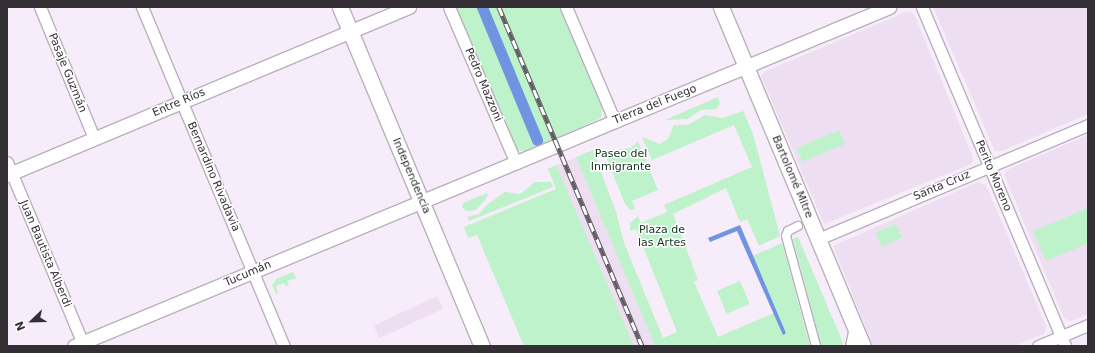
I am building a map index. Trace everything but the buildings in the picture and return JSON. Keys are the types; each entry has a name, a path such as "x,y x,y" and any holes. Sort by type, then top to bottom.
{"main road":[{"name":"Independencia","path":"340,7 482,346"},
{"name":"Bartolomé Mitre","path":"721,7 863,346"}],"street":[{"name":"Pasaje Guzmán","path":"40,7 94,138"},
{"name":"Bernardino Rivadavia","path":"142,7 284,346"},
{"name":"Entre Ríos","path":"8,170 94,138 409,7"},
{"name":"Pedro Mazzoni","path":"449,7 516,163"},
{"path":"566,7 615,122"},
{"name":"Tierra del Fuego","path":"421,202 746,68 889,7"},
{"name":"Perito Moreno","path":"922,7 1063,341"},
{"name":"Santa Cruz","path":"818,239 1088,124"},
{"name":"Juan Bautista Alberdi","path":"8,170 80,345"},
{"name":"Tucumán","path":"80,345 421,202"},
{"path":"798,226 788,230 786,238 816,346"},
{"path":"1038,346 1063,341 1088,325"},
{"path":"851,346 855,327"}],"shaded area":[{"path":"933,7 1088,7 1088,114 1002,151 995,151"},
{"path":"906,12 911,12 915,16 974,160 971,164 824,224 761,76 764,72"},
{"path":"1088,135 1088,314 1070,321 1064,318 1004,174 1009,169"},
{"path":"576,157 655,346 634,346 556,165"},
{"path":"978,182 986,185 1046,326 1045,333 1015,346 873,346 833,246"},
{"path":"437,296 443,309 379,338 374,326"}],"green space":[{"path":"456,7 559,7 602,108 601,118 526,152 518,150"},
{"name":"Paseo del Inmigrante","path":"718,97 720,104 716,109 701,110 688,119 665,120"},
{"name":"Plaza de las Artes","path":"743,111 753,134 780,236 759,246 747,219 740,222 726,188 673,214 698,280 694,282 718,337 774,313 783,334 786,333 753,256 782,243 810,346 655,346 576,157 593,150 617,215 624,243 663,338 677,332 636,229 630,231 630,223 638,216 641,223 667,212 664,205 752,167 734,125 652,160 642,137 660,144 668,139 674,125 688,125 705,115 723,118"},
{"path":"839,130 845,144 803,162 797,148"},
{"name":"Paseo del Inmigrante","path":"638,141 658,190 632,201 635,209 630,210 625,204 604,152 631,148"},
{"path":"556,165 634,346 524,346 477,235 468,238 464,227 556,189 548,169"},
{"path":"535,182 551,182 553,187 469,221 467,217 479,214 488,204 505,192 520,194"},
{"path":"487,193 488,196 476,210 467,211 462,207 463,203"},
{"path":"1088,208 1088,243 1046,261 1033,231"},
{"path":"896,224 902,238 882,246 876,233"},
{"path":"798,237 841,338 843,346 821,346 793,239"},
{"path":"293,272 296,278 287,281 289,285 286,286 284,283 276,286 278,293 276,294 272,285 276,279"},
{"path":"740,281 750,304 727,314 717,291"}],"water":[{"path":"740,225 786,333 783,335 737,231 710,242 708,238"}],"waterway":[{"path":"482,7 537,140"}],"railway":[{"path":"499,7 642,346"}]}
